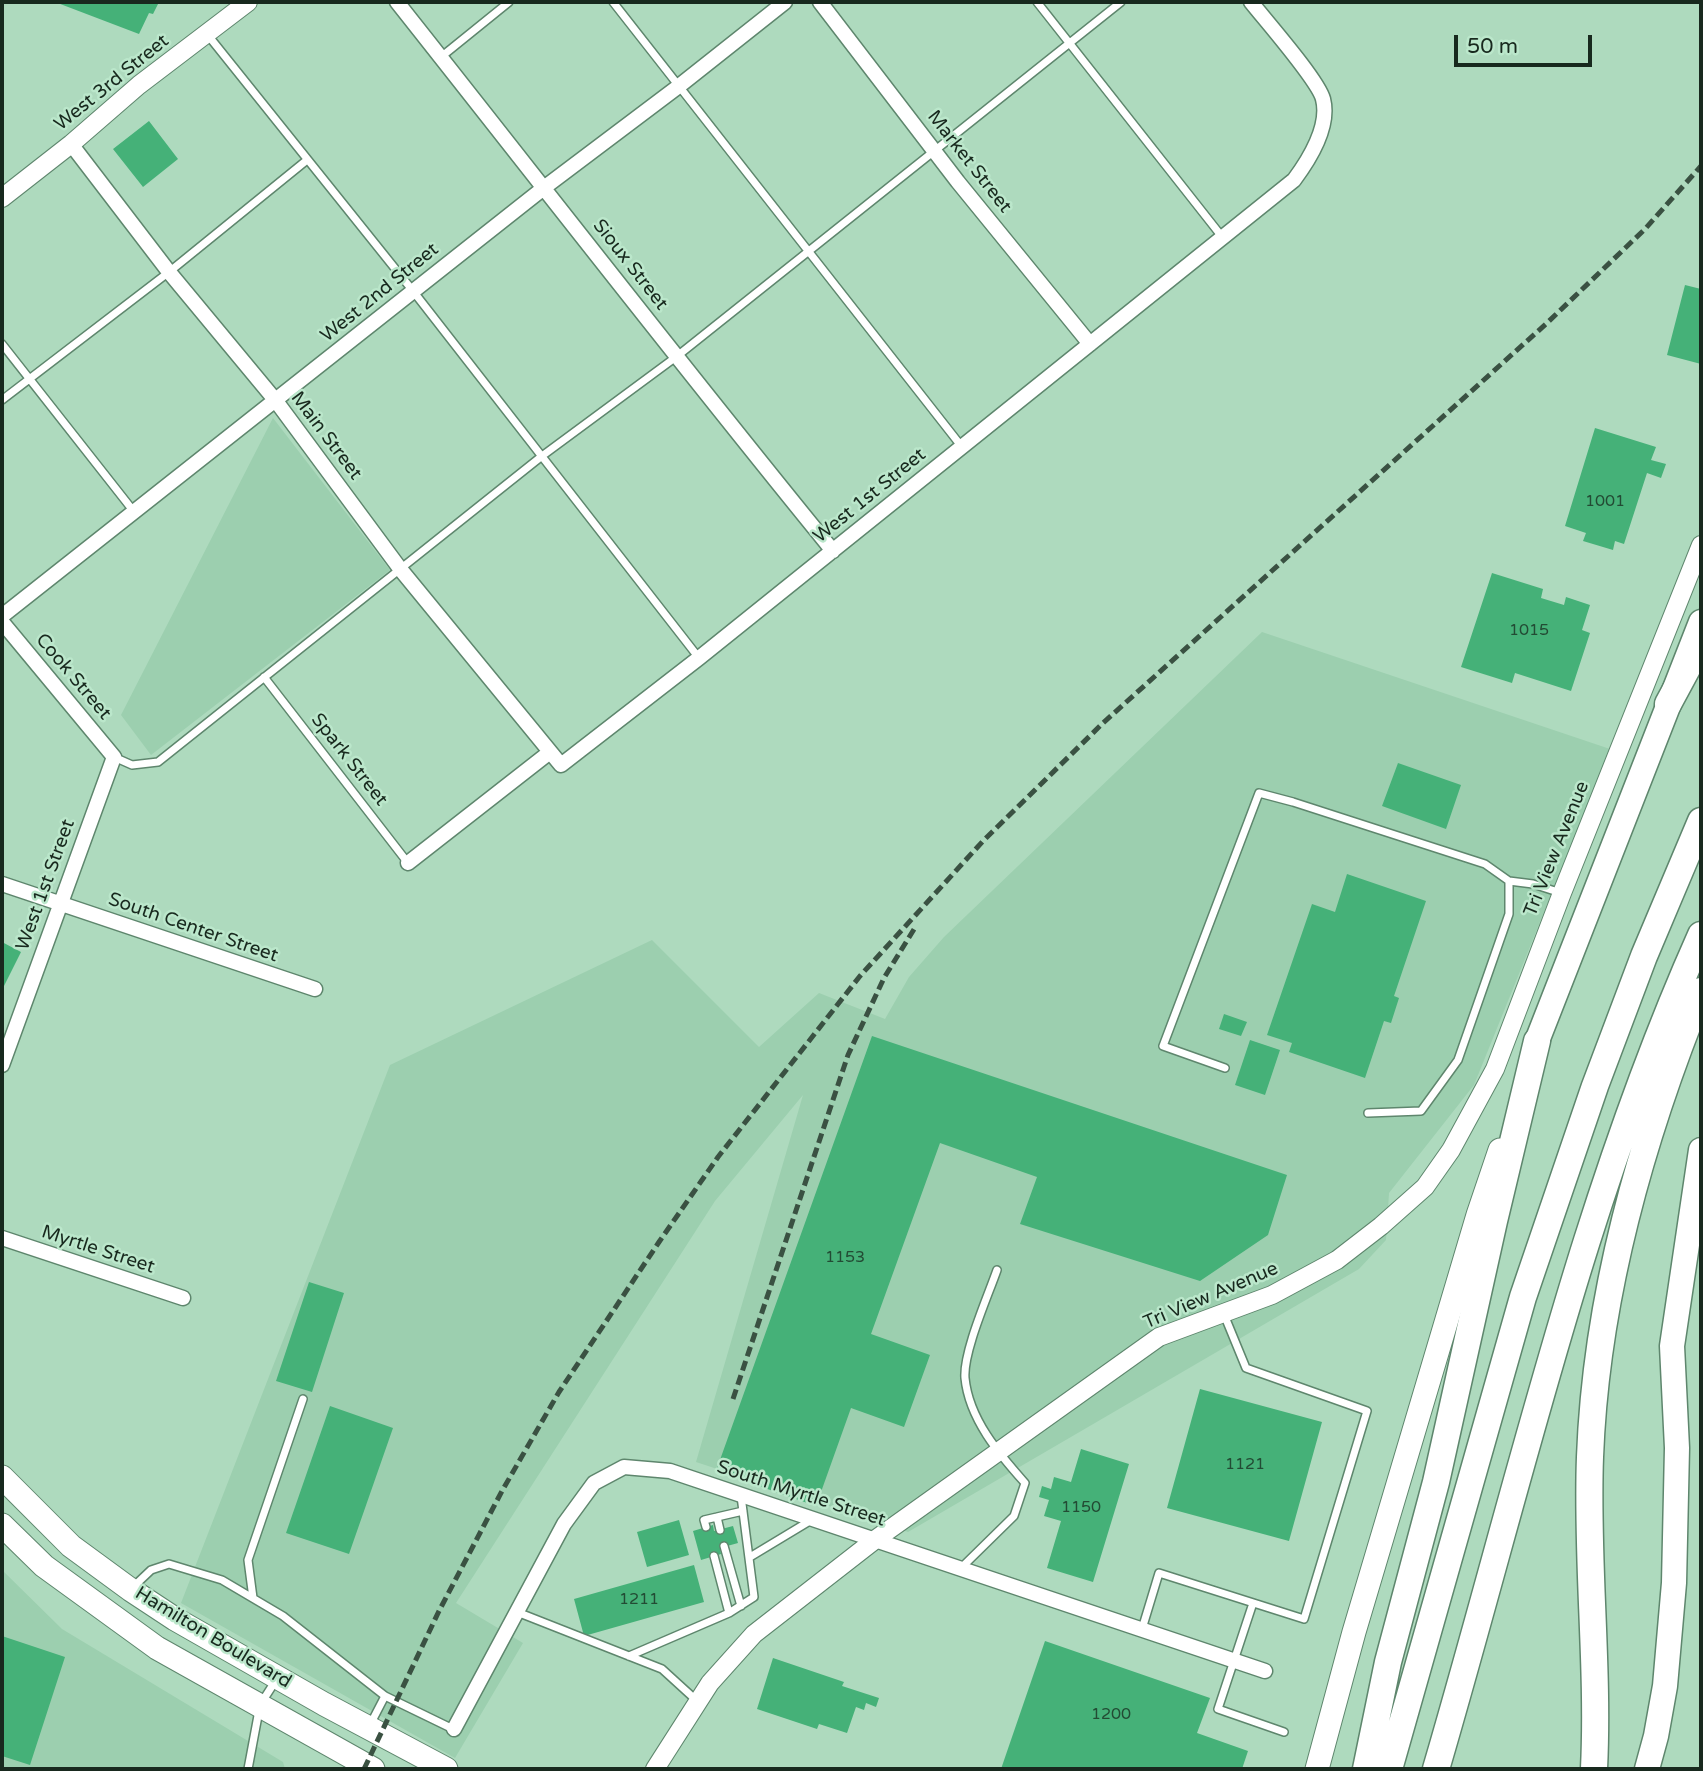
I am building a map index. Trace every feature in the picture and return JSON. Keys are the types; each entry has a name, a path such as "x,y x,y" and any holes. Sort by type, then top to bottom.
{"highway":[{"path":"1366,1769 1388,1662 1436,1482 1537,1041 1701,622"},
{"path":"1668,704 1701,643"},
{"path":"1390,1769 1523,1297 1600,1073 1644,956 1701,821"},
{"path":"1436,1769 1529,1437 1583,1257 1616,1155 1665,1020 1701,935"},
{"path":"1594,1769 1590,1458 1597,1362 1609,1286 1631,1197 1658,1104 1701,991"},
{"path":"1647,1769 1665,1686 1672,1608 1677,1448 1672,1346 1701,1150"}],"main road":[{"path":"1317,1769 1354,1632 1478,1215 1537,1041"},
{"name":"Hamilton Boulevard","path":"2,1477 71,1546 175,1619 446,1769"},
{"name":"Hamilton Boulevard","path":"2,1525 44,1566 157,1648 373,1769"}],"street":[{"name":"West 3rd Street","path":"2,198 71,144 139,85 248,2"},
{"name":"Sioux Street","path":"397,2 676,357 833,551"},
{"name":"West 2nd Street","path":"2,619 413,291 785,2"},
{"name":"Market Street","path":"820,2 934,150 1090,344"},
{"name":"West 1st Street","path":"550,752 561,765 699,658 1294,180 1306,163 1317,137 1323,119 1323,99 1313,82 1251,2"},
{"name":"Main Street","path":"71,144 169,272 276,401 401,570 550,752"},
{"name":"Tri View Avenue","path":"655,1769 710,1683 754,1634 876,1539 1159,1337 1272,1295 1336,1260 1381,1226 1425,1187 1451,1150 1495,1069 1701,545"},
{"name":"Cook Street","path":"2,619 114,757"},
{"path":"408,863 550,752"},
{"name":"West 1st Street","path":"2,1065 114,757"},
{"name":"South Center Street","path":"2,884 315,989"},
{"name":"Myrtle Street","path":"2,1238 183,1298"},
{"name":"South Myrtle Street","path":"454,1729 564,1524 594,1483 624,1467 670,1471 1265,1671"}],"lane":[{"path":"441,57 509,2"},
{"path":"613,2 962,447"},
{"path":"1037,2 1223,238"},
{"path":"114,757 132,765 158,762 542,456 676,357 1121,2"},
{"path":"206,34 413,291 699,658"},
{"path":"2,400 169,272 307,160"},
{"path":"2,344 135,513"},
{"name":"Spark Street","path":"264,677 408,863"},
{"path":"1225,1068 1163,1045 1259,793 1485,864 1509,881 1533,884 1562,893"},
{"path":"1368,1113 1421,1111 1458,1059 1509,914 1509,881"},
{"path":"961,1568 1014,1516 1025,1483 998,1453 971,1406 965,1376 972,1340 997,1270"},
{"path":"1142,1629 1159,1573 1304,1619 1367,1411 1246,1368 1223,1312"},
{"path":"253,1598 248,1560 303,1399"},
{"path":"629,1656 729,1612 754,1597 740,1494"},
{"path":"706,1527 704,1520 743,1511"},
{"path":"717,1517 720,1530"},
{"path":"750,1557 814,1518"},
{"path":"724,1546 741,1606"},
{"path":"714,1556 729,1612"},
{"path":"131,1590 151,1570 169,1564 222,1580 283,1616 384,1696 454,1729"},
{"path":"1253,1603 1218,1709 1284,1732"},
{"path":"517,1612 662,1669 697,1701"},
{"path":"248,1769 260,1705 278,1677"},
{"path":"369,1727 384,1696"}],"shaded area":[{"path":"273,418 390,570 151,755 121,715"},
{"path":"1262,632 1610,749 1474,1085 1389,1193 1386,1240 1359,1269 908,1532 696,1462 803,1095 715,1201 456,1603 523,1643 455,1758 181,1603 390,1065 652,940 759,1047 819,993 885,1019 909,977 944,937"},
{"path":"2,1570 62,1629 283,1762 285,1769 2,1769"}],"building":[{"path":"55,2 159,2 153,14 149,13 139,34"},
{"path":"149,121 178,159 143,187 113,149"},
{"path":"1685,285 1701,289 1701,364 1667,355"},
{"path":"1595,428 1656,447 1651,460 1666,464 1661,478 1647,473 1624,544 1615,541 1613,550 1583,541 1586,533 1565,526"},
{"path":"1492,573 1543,589 1541,598 1564,605 1566,597 1590,605 1582,630 1590,633 1571,691 1515,673 1512,683 1461,667"},
{"path":"1398,763 1461,785 1446,829 1382,806"},
{"path":"1347,874 1426,901 1394,996 1399,998 1391,1023 1384,1021 1365,1078 1289,1052 1292,1043 1267,1035 1312,904 1335,912"},
{"path":"2,942 21,952 2,990"},
{"path":"1224,1014 1247,1022 1241,1036 1219,1029"},
{"path":"872,1036 1287,1175 1268,1235 1200,1281 1020,1224 1037,1177 940,1143 871,1334 930,1355 904,1427 851,1408 816,1506 716,1471"},
{"path":"1250,1040 1280,1050 1265,1095 1235,1085"},
{"path":"309,1282 344,1293 312,1392 276,1381"},
{"path":"1200,1389 1322,1422 1289,1541 1167,1508"},
{"path":"330,1406 393,1428 349,1554 286,1533"},
{"path":"1081,1449 1129,1464 1093,1582 1047,1568 1061,1521 1044,1516 1049,1500 1039,1497 1042,1486 1051,1489 1054,1477 1071,1482"},
{"path":"679,1520 689,1555 647,1567 637,1532"},
{"path":"713,1525 714,1531 733,1526 738,1543 720,1548 721,1554 701,1560 693,1531"},
{"path":"694,1565 704,1602 584,1636 574,1599"},
{"path":"2,1636 65,1657 30,1765 2,1756"},
{"path":"1045,1641 1210,1698 1197,1733 1248,1751 1242,1769 1001,1769"},
{"path":"773,1658 844,1682 842,1686 879,1698 876,1707 866,1703 864,1710 856,1707 847,1733 819,1724 817,1729 757,1709"}],"railway":[{"path":"364,1769 439,1611 502,1491 559,1392 718,1157 860,976 983,841 1103,723 1547,323 1645,229 1701,166"},
{"path":"733,1399 848,1055 884,978 916,926"}]}
